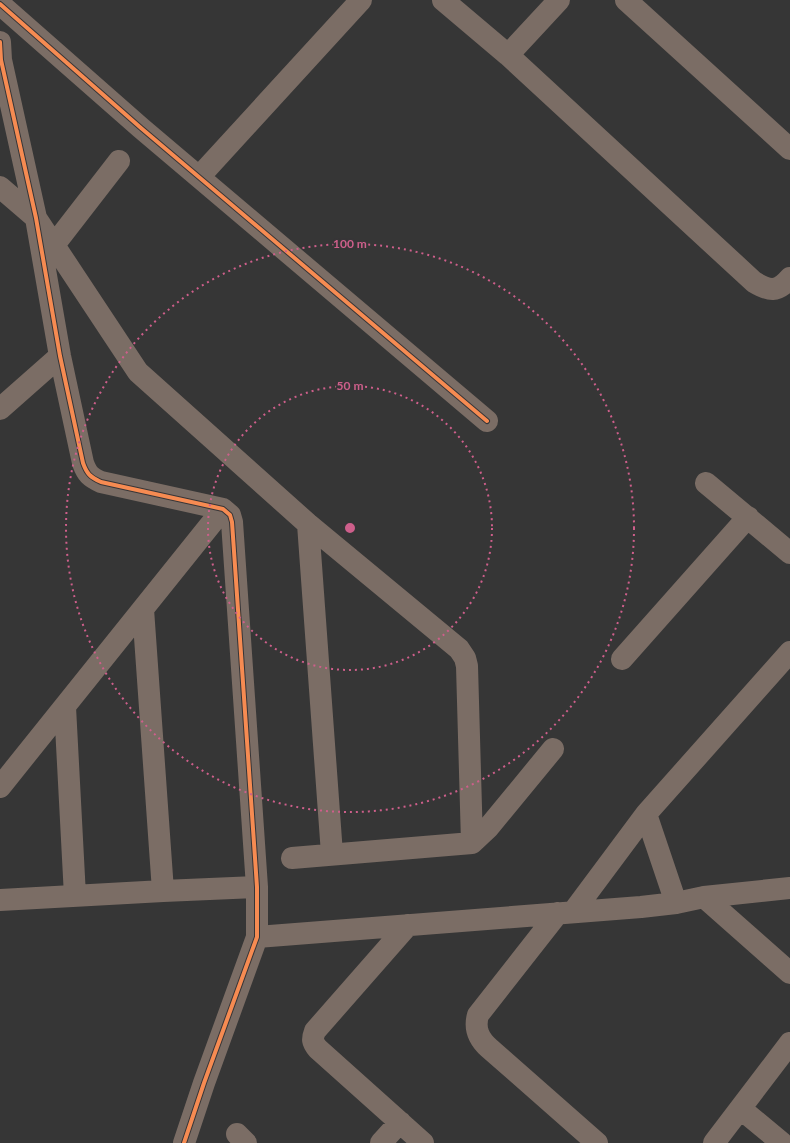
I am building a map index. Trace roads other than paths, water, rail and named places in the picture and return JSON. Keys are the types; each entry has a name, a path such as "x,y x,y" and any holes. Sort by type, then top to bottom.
{"street":[{"path":"199,177 361,0"},
{"path":"626,0 790,149"},
{"path":"446,1 508,55 754,282 766,289 776,289 784,285 790,278"},
{"path":"508,55 550,3"},
{"path":"0,4 199,177 487,421"},
{"path":"0,42 2,60 36,218 60,356 86,471 92,478 101,482 223,509 230,515 232,522 257,887 257,938 204,1083 184,1143"},
{"path":"54,245 119,161"},
{"path":"0,187 36,218 138,372 308,524 459,649 465,658 467,666 472,843"},
{"path":"0,409 60,356"},
{"path":"706,483 790,553"},
{"path":"0,787 223,509"},
{"path":"622,659 748,517"},
{"path":"308,524 332,854"},
{"path":"143,609 163,891"},
{"path":"597,1143 482,1041 478,1033 476,1022 478,1015 566,913 646,814 790,652"},
{"path":"65,707 75,896"},
{"path":"292,858 472,843 488,828 554,749"},
{"path":"646,814 676,903"},
{"path":"0,900 257,887"},
{"path":"257,938 676,903 704,897 790,888"},
{"path":"704,897 790,973"},
{"path":"408,925 315,1030 312,1038 313,1043 318,1049 423,1143"},
{"path":"714,1143 790,1043"},
{"path":"741,1109 782,1143"},
{"path":"381,1143 400,1122"}]}
